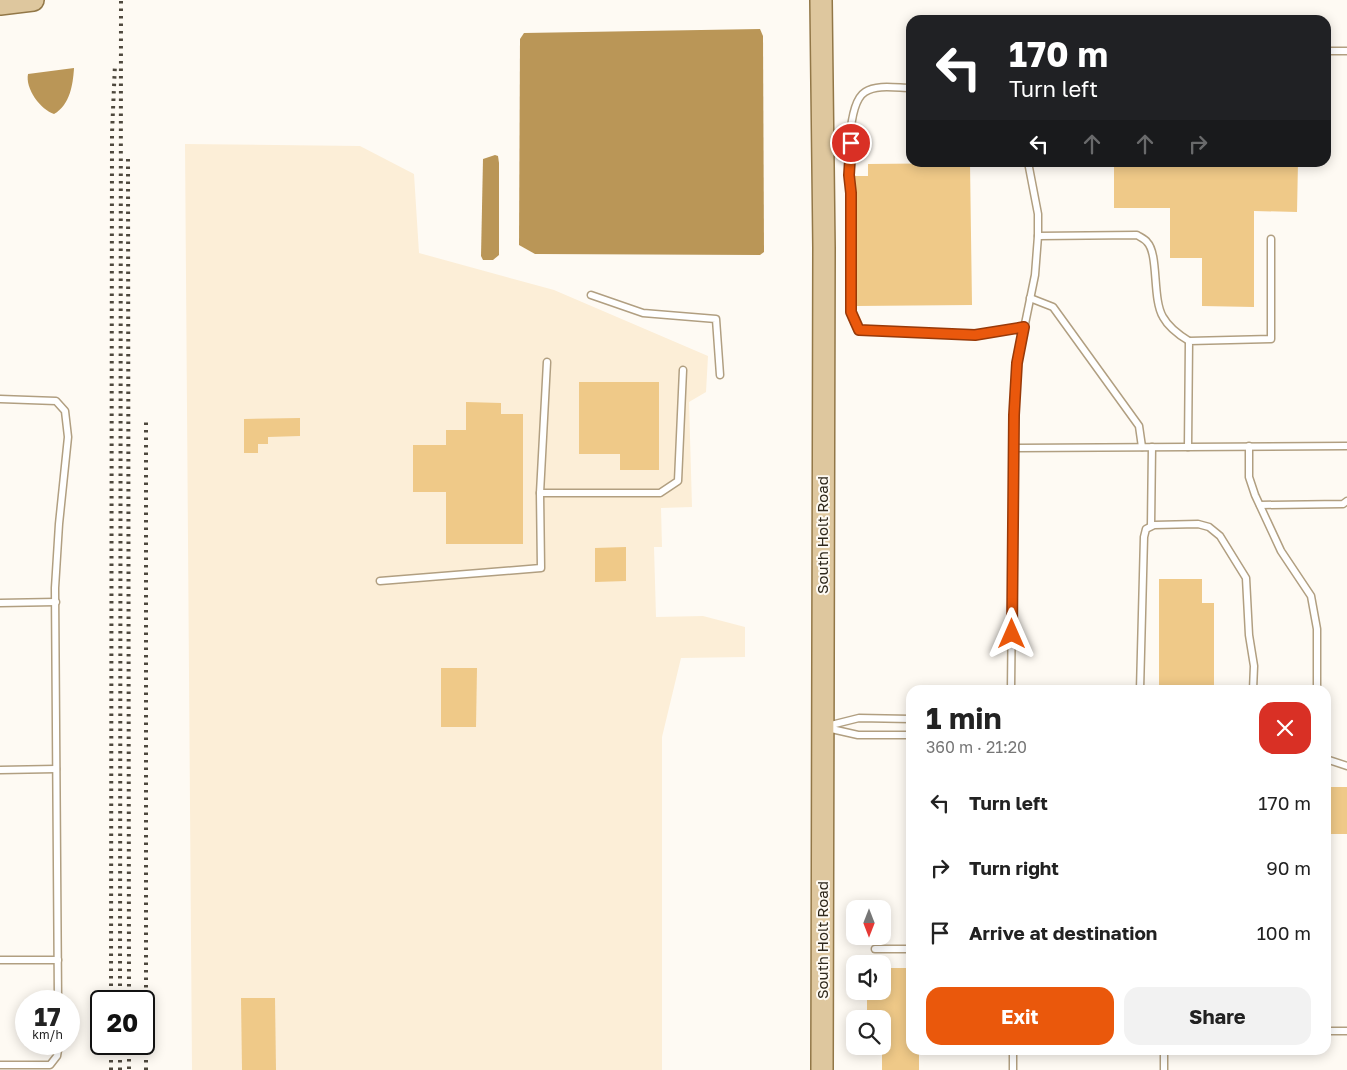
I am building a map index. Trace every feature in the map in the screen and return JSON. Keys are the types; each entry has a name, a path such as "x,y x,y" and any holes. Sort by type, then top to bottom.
{"main road":[{"path":"0,4 33,0"},
{"name":"South Holt Road","path":"821,0 822,1070"}],"lane":[{"path":"1331,51 1347,51"},
{"path":"906,88 874,88 863,93 853,111 849,175 851,193 851,312 859,330 975,335 1024,327"},
{"path":"1011,685 1013,448 1017,363 1030,298 1038,236 1038,214 1029,167"},
{"path":"1038,236 1138,235 1148,242 1152,253 1157,302 1163,317 1177,334 1188,342 1271,339 1270,239"},
{"path":"591,295 643,313 716,319 720,375"},
{"path":"1030,298 1053,307 1139,426 1142,447"},
{"path":"1188,342 1188,447"},
{"path":"380,581 540,568 540,493 547,362"},
{"path":"540,493 660,493 678,481 683,370"},
{"path":"0,399 51,400 56,401 66,411 68,437 59,524 56,602 58,990"},
{"path":"1249,446 1249,477 1260,505 1281,550 1311,596 1317,629 1317,685"},
{"path":"1013,448 1347,446"},
{"path":"1151,526 1152,447"},
{"path":"1260,505 1343,504 1347,501"},
{"path":"1140,685 1144,537 1146,529 1151,526 1198,524 1209,527 1220,536 1246,578 1249,635 1254,666 1253,685"},
{"path":"0,603 56,602"},
{"path":"823,727 858,718 906,719"},
{"path":"823,727 858,735 906,735"},
{"path":"1331,760 1347,766"},
{"path":"0,770 56,769"},
{"path":"875,949 906,949"},
{"path":"0,960 58,960"},
{"path":"1331,1030 1347,1031"},
{"path":"0,1065 50,1065 57,1055"},
{"path":"1013,1055 1013,1070"},
{"path":"1164,1055 1164,1070"}],"shaded area":[{"path":"760,29 763,36 764,252 760,255 535,254 519,245 520,39 524,33"},
{"path":"74,68 73,81 67,100 54,114 49,112 39,104 31,92 28,74"},
{"path":"185,144 360,146 414,174 419,253 554,290 708,356 706,392 689,402 692,507 661,508 662,547 654,547 656,617 703,616 745,627 745,657 681,658 662,737 662,1070 192,1070"},
{"path":"495,155 498,156 499,163 499,255 493,260 483,260 481,256 483,159"}],"building":[{"path":"868,164 906,164 906,167 970,167 972,305 856,306 855,176 868,176"},
{"path":"1114,167 1298,167 1297,212 1254,211 1254,307 1202,306 1202,258 1170,258 1170,208 1114,208"},
{"path":"579,382 659,382 659,470 620,470 620,454 579,454"},
{"path":"466,402 501,403 501,414 523,414 523,544 446,544 446,492 413,492 413,445 446,445 446,430 466,430"},
{"path":"300,418 300,436 268,437 268,444 258,444 258,453 244,453 244,419"},
{"path":"626,547 626,581 595,582 595,548"},
{"path":"1159,579 1202,579 1202,603 1214,603 1214,685 1159,685"},
{"path":"441,668 477,668 476,727 441,727"},
{"path":"1331,787 1347,787 1347,834 1331,834"},
{"path":"891,968 906,968 906,1055 919,1055 919,1070 882,1070 882,1055 891,1055 891,1010 867,1010 867,1000 891,1000"},
{"path":"241,998 275,998 276,1070 242,1070"}],"railway":[{"path":"120,990 121,0"},
{"path":"111,990 112,133 115,64"},
{"path":"128,159 129,990"},
{"path":"146,421 146,1070"},
{"path":"111,1055 111,1070"},
{"path":"120,1055 120,1070"},
{"path":"129,1055 129,1070"}],"route":[{"path":"851,143 849,175 851,193 851,312 859,330 975,335 1024,327 1017,363 1014,415 1012,634"}]}
